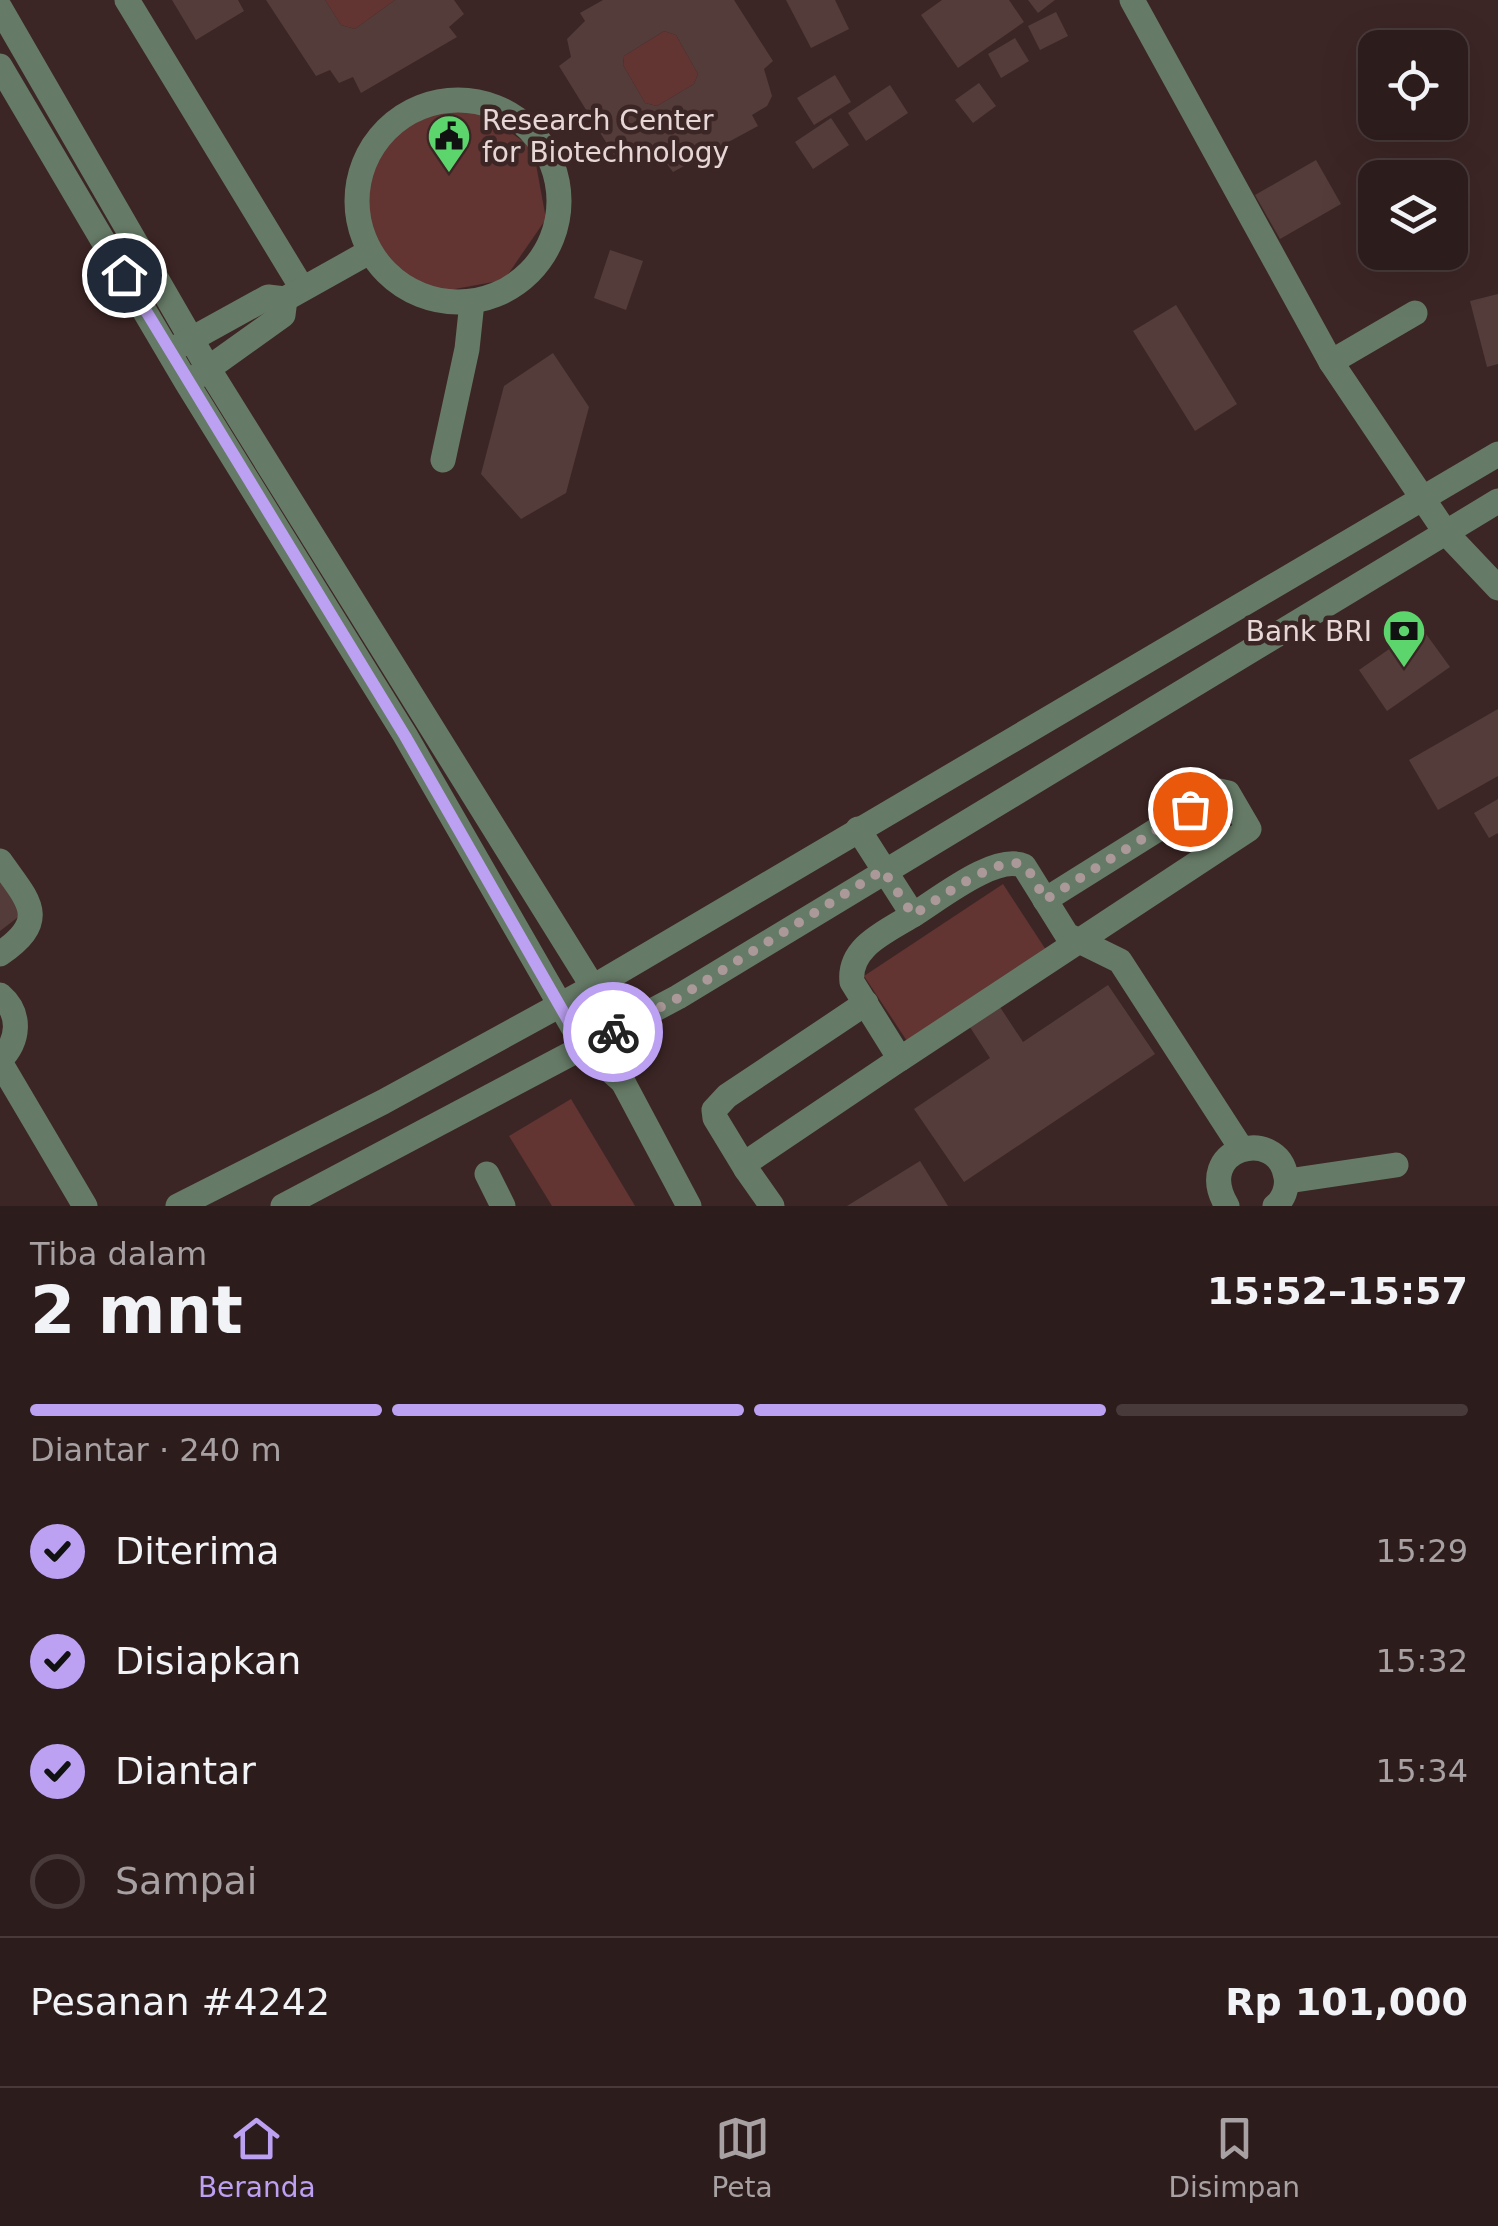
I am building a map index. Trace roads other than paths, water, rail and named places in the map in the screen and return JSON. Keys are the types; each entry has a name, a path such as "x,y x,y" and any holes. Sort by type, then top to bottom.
{"lane":[{"path":"127,0 294,294"},
{"path":"1132,0 1332,362 1446,533 1498,588"},
{"path":"0,8 208,368 593,988 616,1030 623,1082 688,1206"},
{"path":"0,66 186,384 405,736 584,1048 623,1082"},
{"path":"467,99 503,108 533,130 553,162 561,198 555,234 536,266 508,290 472,302 432,300 396,282 369,252 357,217 358,180 372,146 384,132 397,119 430,102 467,99"},
{"path":"169,352 268,297 294,294 369,252"},
{"path":"186,384 272,326 294,294"},
{"path":"443,460 467,349 472,302"},
{"path":"1332,362 1415,313"},
{"path":"178,1206 366,1111 593,988 1498,454"},
{"path":"283,1206 678,998 883,870 1498,501"},
{"path":"746,1169 757,1152 1246,835 1249,829 1228,793 1219,791 1045,900"},
{"path":"858,830 913,915"},
{"path":"0,862 31,906 32,919 24,934 0,954"},
{"path":"900,1060 852,982 853,957 994,866 1014,862 1024,866 1067,935 1107,951 1120,961 1241,1148"},
{"path":"0,995 14,1013 16,1026 14,1039 0,1061 86,1206"},
{"path":"772,1206 715,1118 714,1110 728,1096 866,1002"},
{"path":"1227,1206 1218,1191 1218,1174 1226,1158 1241,1148 1263,1148 1280,1160 1288,1180 1275,1206"},
{"path":"1288,1180 1396,1165"},
{"path":"488,1174 502,1206"}],"place":[{"name":"Research Center for Biotechnology","path":"449,174"},
{"name":"Bank BRI","path":"1404,669"}]}
